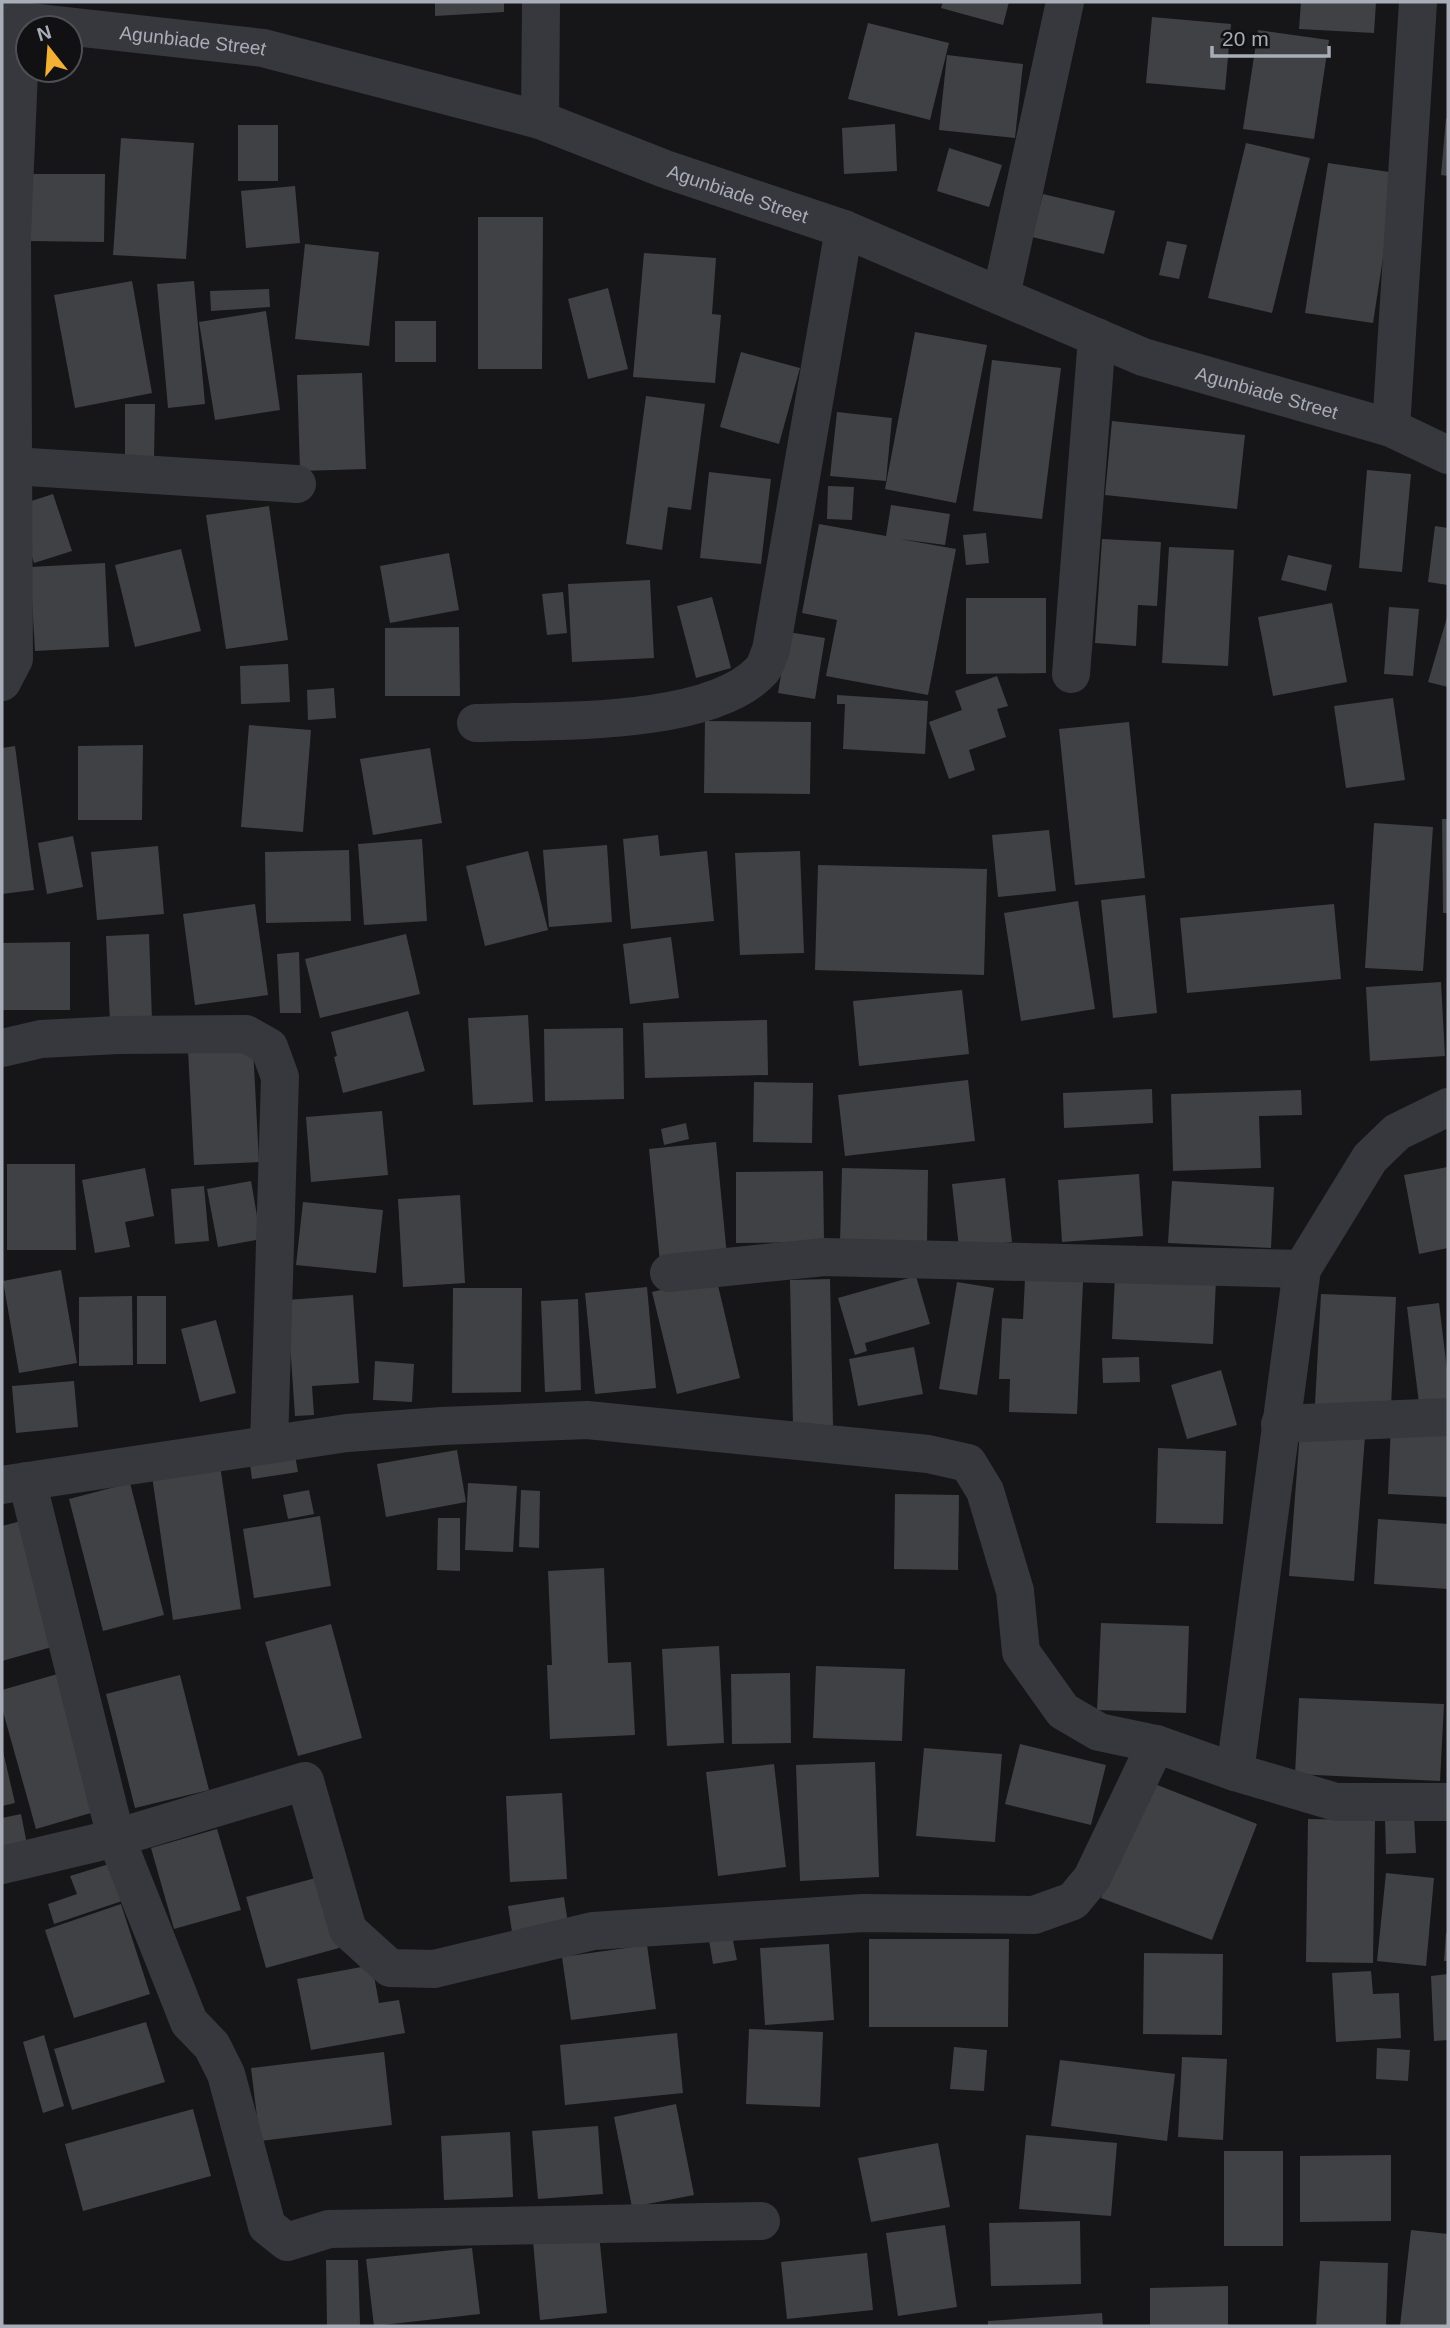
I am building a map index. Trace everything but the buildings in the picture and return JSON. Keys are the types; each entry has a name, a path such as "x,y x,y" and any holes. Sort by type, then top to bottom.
{"street":[{"path":"540,120 541,2"},
{"path":"1001,296 1065,2"},
{"path":"1391,428 1418,2"},
{"path":"2,682 14,659 11,21"},
{"name":"Agunbiade Street","path":"11,21 263,48 540,120 665,169 844,229 1143,357 1391,428 1448,455"},
{"path":"476,723 634,717 711,701 743,684 763,669 771,650 844,229"},
{"path":"1071,674 1097,337"},
{"path":"13,466 297,484"},
{"path":"2,1048 41,1039 118,1035 247,1034 269,1047 280,1077 269,1445"},
{"path":"1235,1772 1302,1269 1370,1158 1397,1132 1448,1107"},
{"path":"669,1273 824,1257 1302,1269"},
{"path":"1280,1424 1448,1417"},
{"path":"761,2221 330,2229 287,2242 267,2226 226,2074 212,2046 189,2022 116,1838 14,1483 347,1433 587,1420 928,1454 968,1463 985,1491 1015,1591 1021,1653 1063,1711 1099,1732 1156,1744 1235,1772 1336,1802 1448,1802"},
{"path":"2,1865 116,1838 305,1781 348,1930 390,1968 434,1969 593,1931 863,1913 1034,1915 1073,1900 1092,1878 1156,1744"}]}
